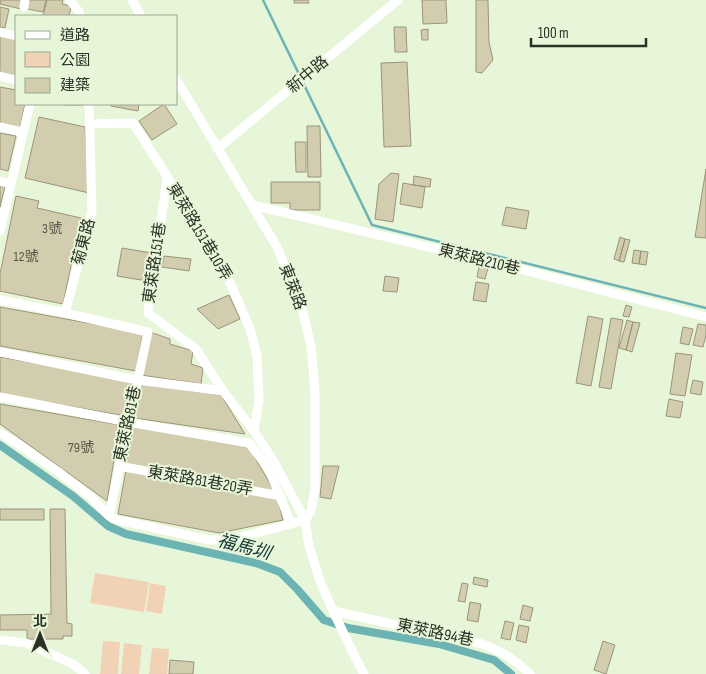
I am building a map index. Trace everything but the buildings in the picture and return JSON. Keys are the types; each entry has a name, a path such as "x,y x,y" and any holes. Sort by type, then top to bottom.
{"street":[{"path":"70,0 80,15"},
{"path":"132,0 140,15"},
{"name":"新中路","path":"217,149 398,0"},
{"path":"0,32 15,36"},
{"path":"0,76 15,80"},
{"name":"東萊路","path":"178,82 277,247 301,304 310,346 315,392 315,488 312,511 305,520"},
{"path":"0,230 30,105"},
{"name":"菊東路","path":"65,313 92,212 89,105"},
{"path":"90,124 133,123 167,178"},
{"path":"0,127 23,132"},
{"name":"東萊路151巷","path":"167,178 148,312 196,349 223,391 254,431 273,460 305,520"},
{"name":"東萊路151巷10弄","path":"167,178 216,253 250,329 257,356 259,400 254,431"},
{"path":"0,181 11,184"},
{"name":"東萊路210巷","path":"252,205 492,262 706,317"},
{"path":"0,300 65,313"},
{"name":"東萊路81巷","path":"65,313 148,332 109,516"},
{"path":"0,352 137,380 223,391"},
{"path":"0,397 249,443 269,469 291,524"},
{"path":"0,433 83,491 109,516 118,520 208,540 230,540 305,520 309,546 320,581 364,674"},
{"name":"東萊路81巷20弄","path":"119,466 281,496"},
{"name":"東萊路94巷","path":"333,611 479,642 505,654 530,674"},
{"path":"0,640 26,643 74,664 85,674"}],"green space":[{"path":"95,573 149,582 144,612 90,603"},
{"path":"150,583 166,586 162,614 146,611"},
{"path":"103,641 120,642 118,674 100,674"},
{"path":"124,643 142,645 139,674 121,674"},
{"path":"152,648 169,649 167,674 149,674"}],"waterway":[{"path":"263,0 372,225 706,308"},
{"name":"福馬圳","path":"0,445 73,496 108,526 126,534 256,563 280,572 324,620 348,628 439,644 494,660 511,674"}]}
